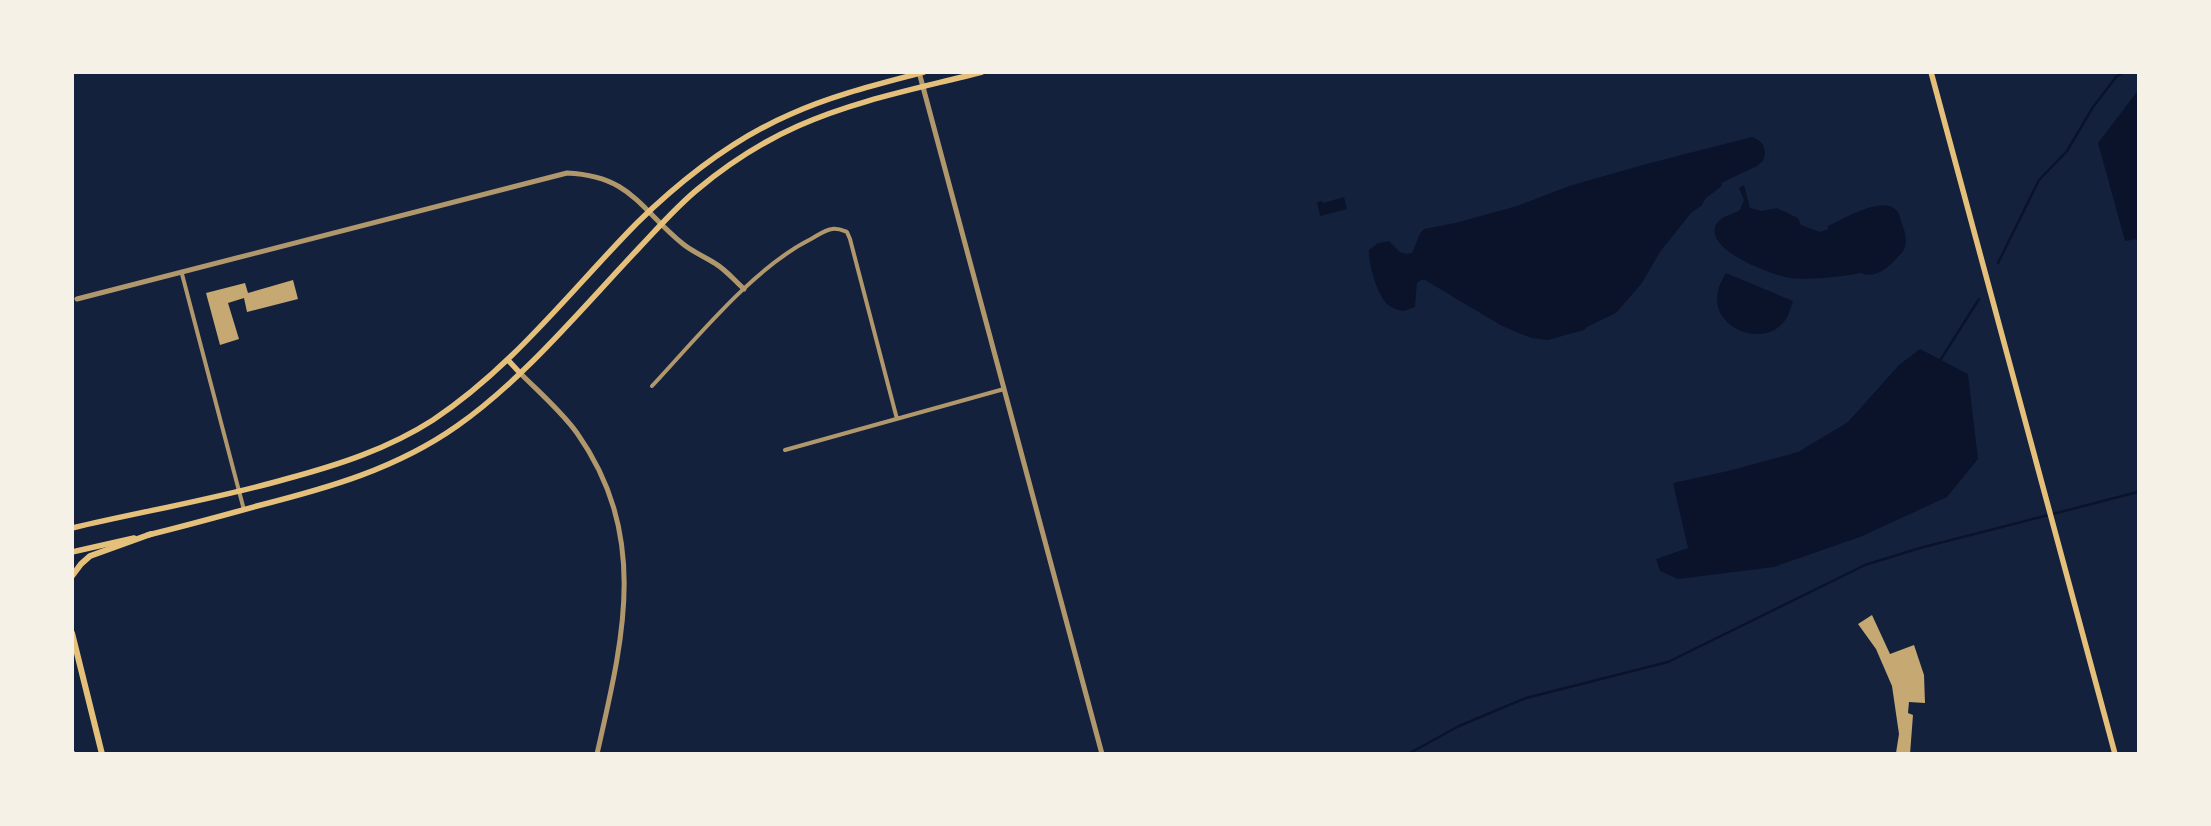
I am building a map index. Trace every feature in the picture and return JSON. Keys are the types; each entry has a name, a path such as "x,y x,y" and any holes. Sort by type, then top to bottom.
{"main road":[{"path":"72,552 244,510 359,477 406,456 456,427 520,373 696,190 733,163 790,130 855,106 982,72"},
{"path":"1931,72 2115,754"},
{"path":"72,528 239,492 329,468 378,450 431,421 463,399 508,360 649,212 695,172 759,129 791,114 834,97 920,73"},
{"path":"508,360 520,373"},
{"path":"72,576 80,564 90,556 151,534"},
{"path":"72,633 102,754"}],"street":[{"path":"920,73 1102,754"},
{"path":"77,299 182,274 566,173 585,174 614,183 630,193 683,244 718,265 744,290"},
{"path":"652,386 744,290 770,266 798,245 833,229 847,232 850,238 897,418"},
{"path":"182,274 244,510"},
{"path":"520,373 576,432 596,462 612,498 621,533 624,565 624,612 597,754"},
{"path":"785,450 1004,389"}],"water":[{"path":"2138,91 2138,239 2125,241 2098,143"},
{"path":"1752,137 1764,146 1763,161 1757,166 1721,183 1722,186 1691,213 1660,252 1642,283 1616,313 1584,330 1548,340 1531,338 1502,326 1425,280 1417,283 1415,307 1401,311 1386,303 1376,285 1369,250 1378,243 1389,241 1400,252 1412,253 1420,233 1424,229 1455,223 1517,206 1569,186"},
{"path":"1744,185 1750,208 1761,211 1777,208 1798,218 1801,225 1820,232 1828,229 1828,226 1862,210 1881,205 1890,206 1898,212 1904,228 1906,239 1904,250 1885,269 1867,275 1860,273 1825,278 1790,278 1755,267 1728,251 1719,242 1715,233 1719,221 1740,210 1744,200 1739,188"},
{"path":"1344,197 1347,209 1320,216 1317,202 1322,201 1323,203"},
{"path":"1726,273 1793,301 1786,319 1777,329 1753,334 1741,331 1730,325 1722,315 1717,304 1721,282"},
{"path":"1920,349 1968,374 1978,459 1947,497 1860,537 1774,567 1678,579 1660,571 1656,559 1688,548 1673,483 1728,471 1798,452 1848,422 1899,365"}],"building":[{"path":"293,280 298,299 247,312 244,298 228,303 239,339 220,345 206,293 245,283 248,293"},
{"path":"1872,615 1890,654 1914,645 1924,675 1925,703 1909,702 1908,713 1913,715 1910,754 1896,753 1899,734 1892,686 1876,649 1858,624"}],"waterway":[{"path":"1998,263 2039,180 2067,151 2093,107 2117,76 2125,72"},
{"path":"1941,359 1979,299"},
{"path":"1408,754 1459,726 1526,698 1668,662 1865,565 1920,548 2138,492"}]}
